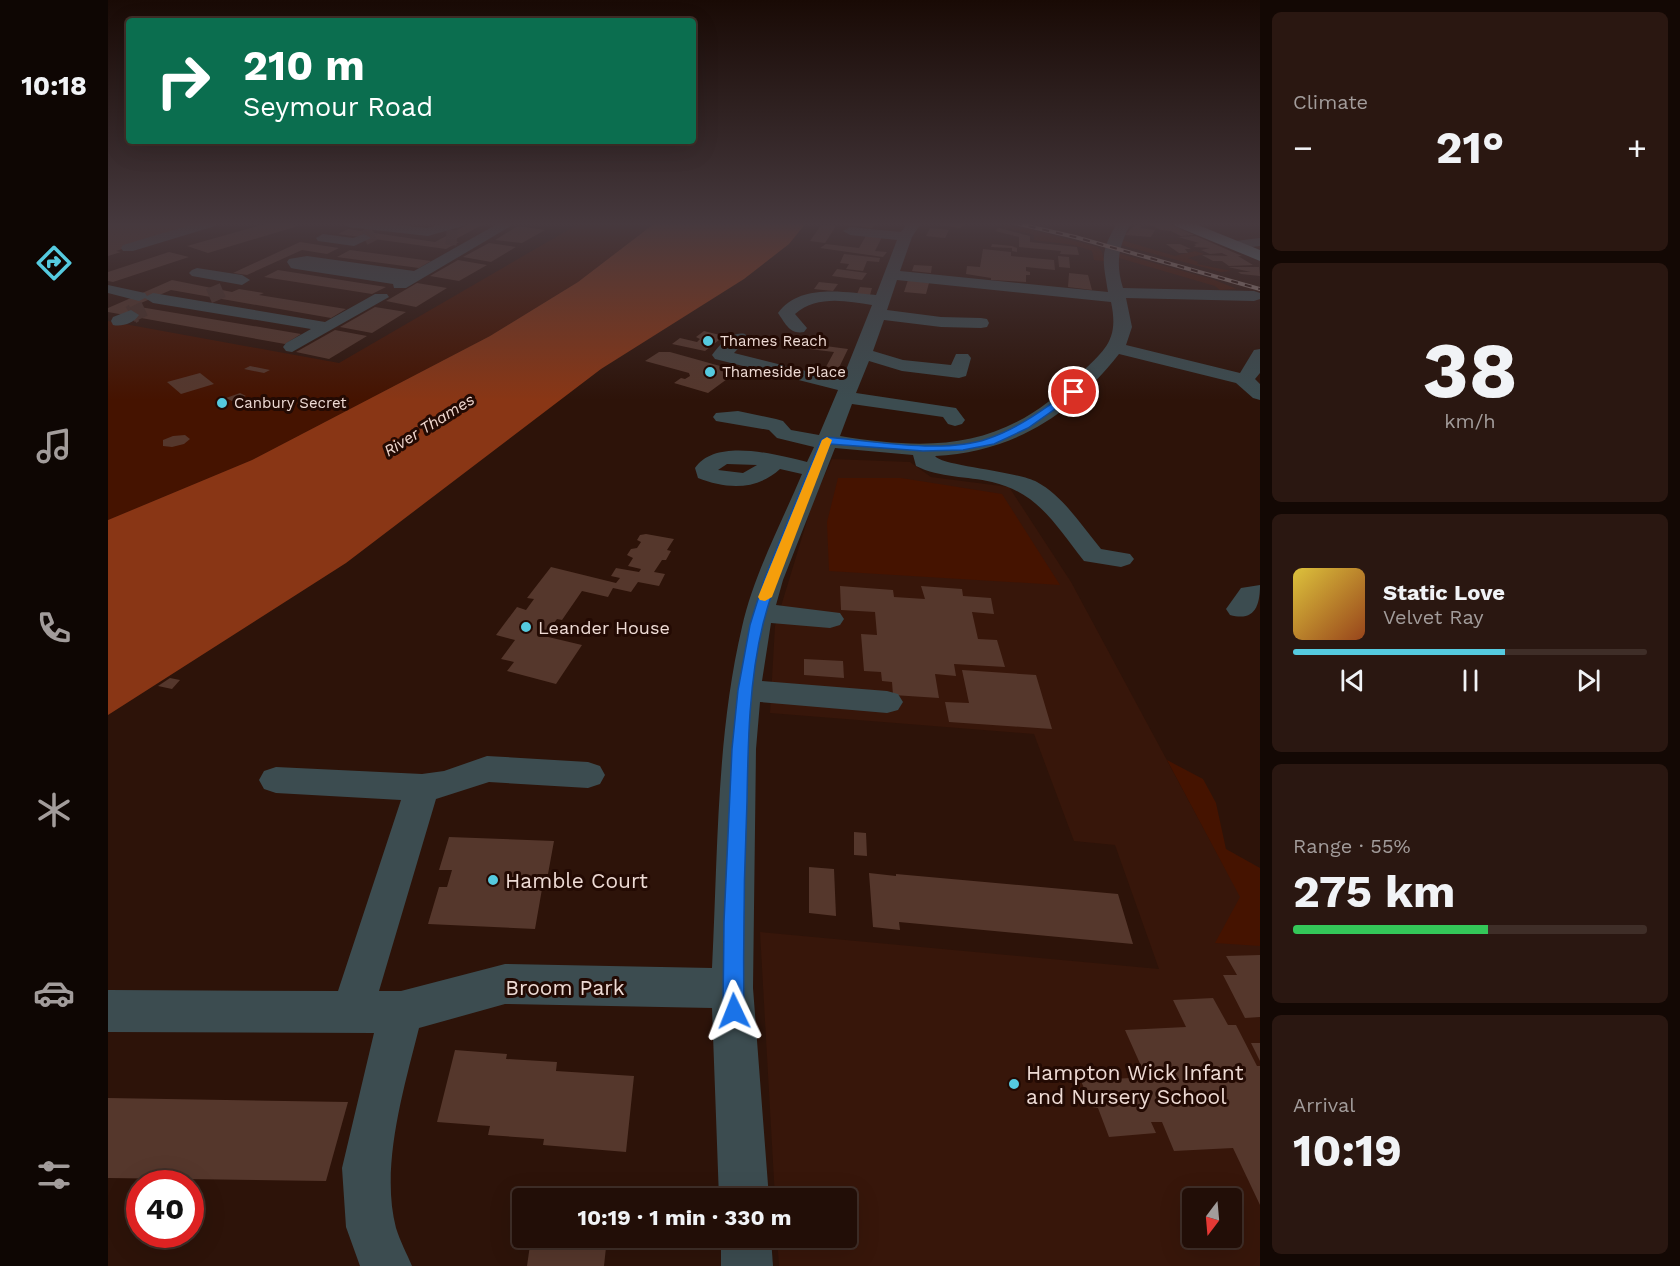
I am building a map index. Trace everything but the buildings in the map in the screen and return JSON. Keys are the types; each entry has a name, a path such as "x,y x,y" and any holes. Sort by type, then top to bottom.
{"street":[{"path":"191,304 240,282"},
{"path":"385,282 400,285"},
{"path":"389,282 400,285"},
{"path":"292,347 405,282"},
{"path":"743,1188 732,988 740,749 745,690 760,614 770,580 889,282"},
{"path":"972,282 1117,295 1254,296"},
{"path":"775,462 822,451 963,447 990,442 1024,425 1074,392 1115,348 1124,328 1113,282"},
{"path":"798,328 786,313 811,298 833,296 941,322 981,323"},
{"path":"130,297 191,304 327,327"},
{"path":"739,338 721,355 847,392 949,412 955,420"},
{"path":"1115,348 1243,379 1260,394"},
{"path":"862,354 902,364 959,372 962,358"},
{"path":"1243,379 1250,375 1260,354"},
{"path":"723,417 738,417 776,425 784,434 822,451"},
{"path":"923,448 924,461 936,466 995,476 1028,486 1049,502 1093,556 1120,559"},
{"path":"760,614 830,619"},
{"path":"745,690 886,702"},
{"path":"276,780 422,788 446,784 488,769 588,775"},
{"path":"352,1012 422,788"},
{"name":"Broom Park","path":"108,1011 402,1012 505,984 732,988"},
{"path":"386,1266 371,1227 366,1168 382,1087 402,1012"},
{"path":"746,1248 747,1266"}],"shaded area":[{"path":"478,282 578,282 490,336 252,460 108,520 108,321 339,363"},
{"path":"1202,282 1220,282 1237,289 1220,290"},
{"name":"Hampton Wick Infant and Nursery School","path":"832,459 910,462 931,477 1009,487 1071,582 1226,870 1260,871 1260,1266 779,1266 778,1248 857,1248 857,1188 774,1188 760,932 1159,969 1115,845 1074,841 1034,734 770,713 775,626 813,501"},
{"path":"838,478 901,478 1002,494 1060,585 829,571 827,522"},
{"path":"1167,760 1203,779 1216,803 1226,849 1260,868 1260,946 1215,943 1240,897"}],"water":[{"name":"River Thames","path":"578,282 739,282 601,369 346,563 108,715 108,520 252,460 490,336"}],"tunnel":[{"path":"209,296 223,290"},
{"path":"134,313 131,315 146,308"}],"railway":[{"path":"1235,282 1260,289"}],"slow traffic":[{"path":"765,597 827,440"}],"place":[{"name":"Thames Reach","path":"708,341"},
{"name":"Thameside Place","path":"710,372"},
{"name":"Canbury Secret","path":"222,403"},
{"name":"Leander House","path":"526,627"},
{"name":"Hamble Court","path":"493,880"},
{"name":"Hampton Wick Infant and Nursery School","path":"1014,1084"}],"route":[{"path":"734,1011 732,988 734,922 740,749 745,690 756,625 770,580 826,440 873,446 923,448 963,447 990,442 1024,425 1074,392"}]}
